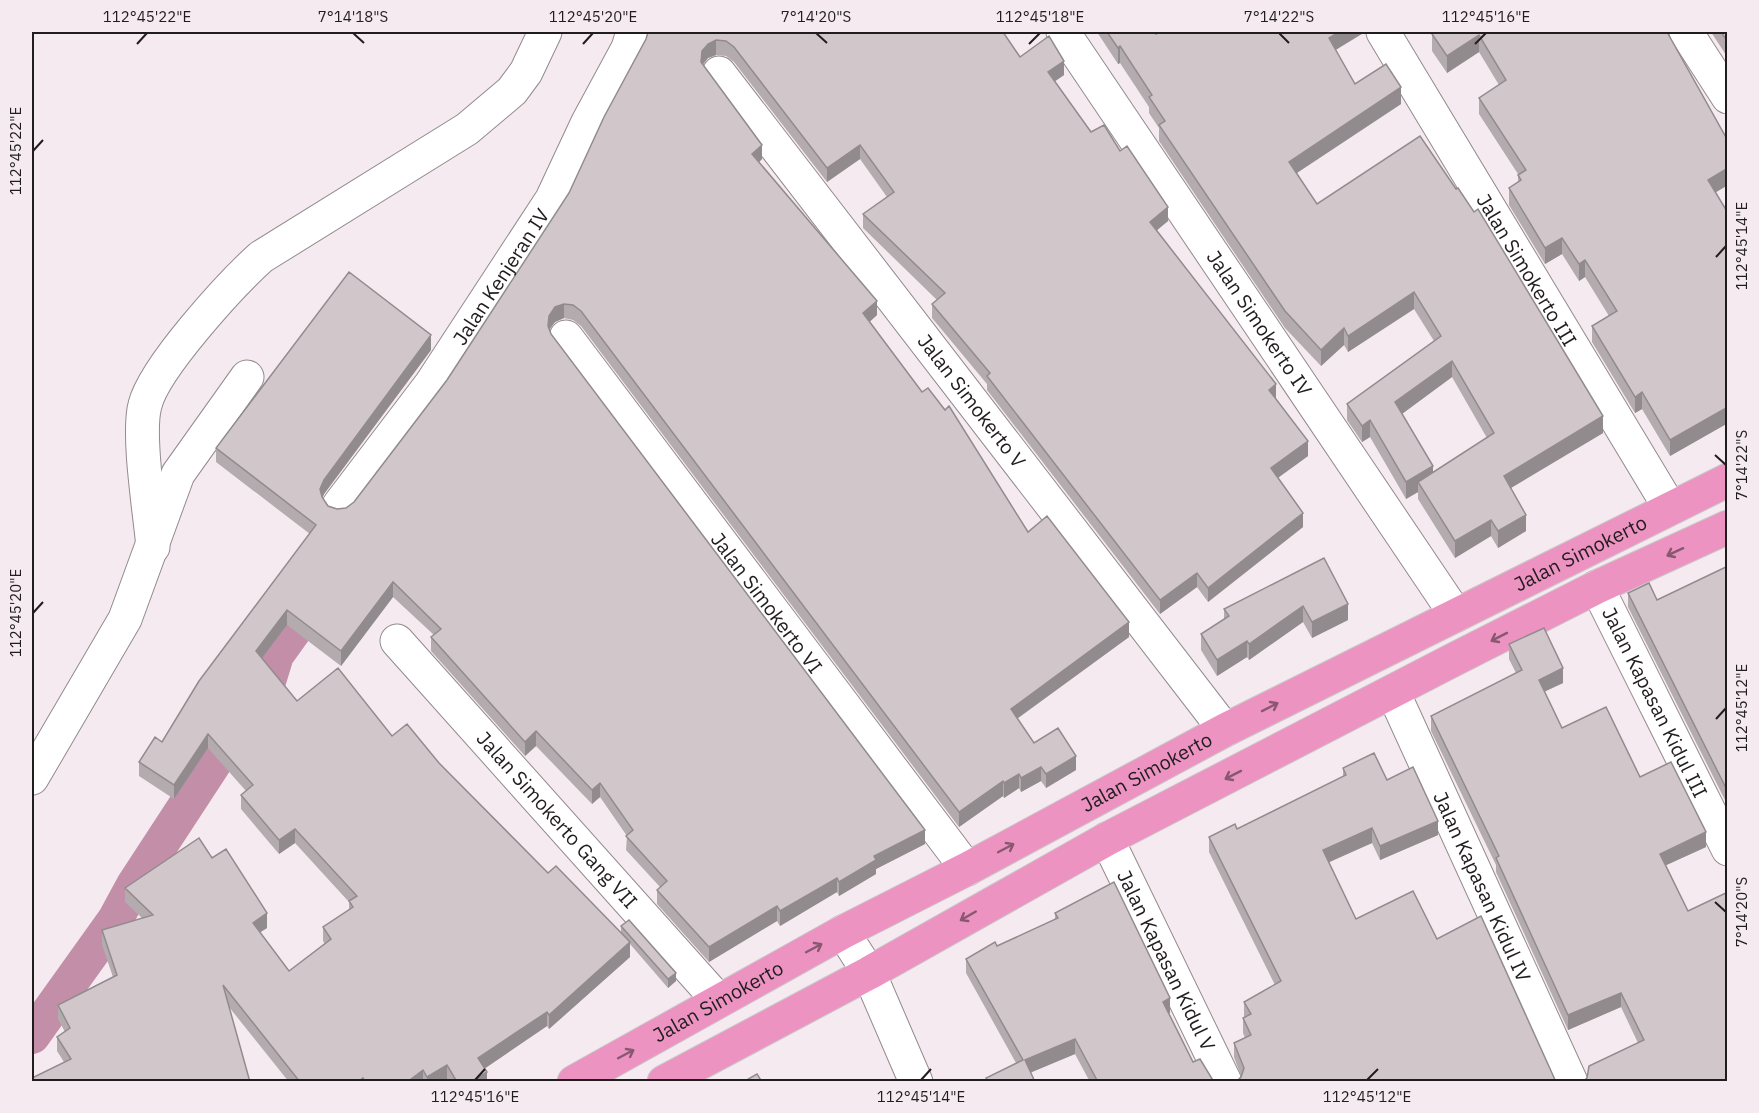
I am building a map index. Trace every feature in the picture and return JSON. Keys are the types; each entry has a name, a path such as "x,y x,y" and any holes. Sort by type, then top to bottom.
{"highway":[{"name":"Jalan Simokerto","path":"574,1082 843,932 967,869 1225,730 1728,480"},
{"name":"Jalan Simokerto","path":"664,1082 869,973 1107,839 1597,587 1728,527"}],"street":[{"path":"153,547 143,433 144,405 156,379 236,280 261,257 467,129 512,92 526,72 545,32"},
{"name":"Jalan Kenjeran IV","path":"339,505 431,384 552,199 588,122 628,48 633,32"},
{"name":"Jalan Simokerto IV","path":"1063,32 1456,615"},
{"name":"Jalan Simokerto III","path":"1383,32 1670,508"},
{"path":"1686,32 1728,97"},
{"name":"Jalan Simokerto V","path":"719,73 1225,730"},
{"name":"Jalan Simokerto VI","path":"566,337 967,869"},
{"path":"32,778 125,620 178,474 247,377"},
{"name":"Jalan Kapasan Kidul III","path":"1597,587 1728,849"},
{"name":"Jalan Simokerto Gang VII","path":"396,641 718,1000"},
{"name":"Jalan Kapasan Kidul IV","path":"1394,692 1571,1082"},
{"name":"Jalan Kapasan Kidul V","path":"1107,839 1225,1082"},
{"path":"843,932 869,973 916,1082"}],"building":[{"path":"648,32 1003,32 1020,57 1049,36 1064,61 1048,72 1091,132 1104,125 1120,151 1127,146 1168,207 1150,222 1276,384 1269,390 1308,441 1271,468 1303,513 1208,588 1197,573 1160,600 987,376 990,373 932,304 945,293 863,214 894,192 860,145 827,168 734,47 726,41 716,40 702,51 701,62 762,145 752,154 877,301 863,313 922,392 928,388 945,410 949,406 1028,532 1047,516 1129,622 1011,709 1034,743 1058,728 1076,756 1046,774 1041,767 1021,778 1019,774 1004,783 1003,781 959,812 581,311 573,305 564,304 555,307 549,316 548,326 551,334 925,830 874,856 876,860 839,882 837,878 780,911 777,906 709,947 657,890 667,881 626,836 633,830 600,783 592,790 536,731 525,742 431,637 441,629 393,582 341,651 287,610 256,651 297,701 338,668 392,736 407,724 439,763 548,873 556,866 630,942 549,1015 547,1012 478,1058 487,1072 471,1082 457,1082 447,1065 427,1077 423,1070 407,1082 365,1082 363,1078 358,1082 300,1082 223,985 250,1082 32,1082 32,1078 71,1059 57,1037 70,1028 58,1005 117,975 102,930 153,915 125,888 199,838 212,858 226,849 267,913 253,923 289,971 331,939 323,927 353,907 349,901 357,896 295,829 279,840 241,795 253,785 208,734 174,785 139,762 155,737 162,742 199,681 316,525 216,448 349,272 431,335 324,480 320,489 328,506 337,509 346,508 354,502 447,380 569,193 604,117"},
{"path":"1107,32 1155,32 1156,34 1161,32 1339,32 1329,38 1355,84 1386,64 1401,87 1289,162 1317,204 1420,136 1474,212 1478,209 1603,416 1504,476 1526,515 1498,531 1491,520 1455,541 1418,482 1494,433 1452,361 1395,402 1433,466 1406,482 1370,420 1362,426 1347,404 1441,336 1414,292 1348,336 1344,328 1321,350 1285,311 1159,125 1165,121 1149,97 1152,95 1120,46 1118,48"},
{"path":"1436,32 1667,32 1728,141 1728,168 1708,180 1728,213 1728,407 1670,440 1642,392 1635,397 1592,326 1617,311 1585,260 1579,264 1562,238 1545,248 1509,188 1521,180 1518,175 1526,170 1479,98 1506,80 1479,35 1447,56 1432,34"},
{"path":"1721,32 1728,32 1728,42"},
{"path":"1324,558 1348,604 1312,622 1303,606 1249,644 1247,641 1217,660 1201,634 1229,616 1224,609"},
{"path":"1728,566 1728,792 1628,593 1649,583 1657,600"},
{"path":"1544,628 1563,668 1539,680 1562,728 1606,707 1640,777 1671,762 1706,832 1660,854 1688,911 1728,892 1728,1082 1582,1082 1587,1078 1589,1066 1644,1040 1621,993 1568,1015 1496,858 1499,856 1431,716 1522,670 1509,644"},
{"path":"1374,753 1387,780 1413,767 1438,821 1380,846 1372,828 1323,850 1356,919 1413,891 1437,939 1481,916 1556,1082 1414,1082 1414,1080 1411,1082 1236,1082 1241,1077 1244,1068 1234,1043 1251,1035 1243,1018 1251,1014 1244,1002 1281,981 1209,837 1235,824 1237,829 1346,775 1343,768"},
{"path":"1114,882 1170,998 1163,1002 1193,1062 1200,1059 1214,1082 1098,1082 1075,1039 1025,1060 1035,1082 988,1082 986,1078 1023,1060 966,959 995,942 997,946 1058,918 1055,913"},
{"path":"629,920 676,973 668,979 621,926"},
{"path":"757,1074 762,1082 743,1082"}],"waterway":[{"path":"32,1036 115,920 134,885 217,758 265,691 276,655 322,591"}]}
